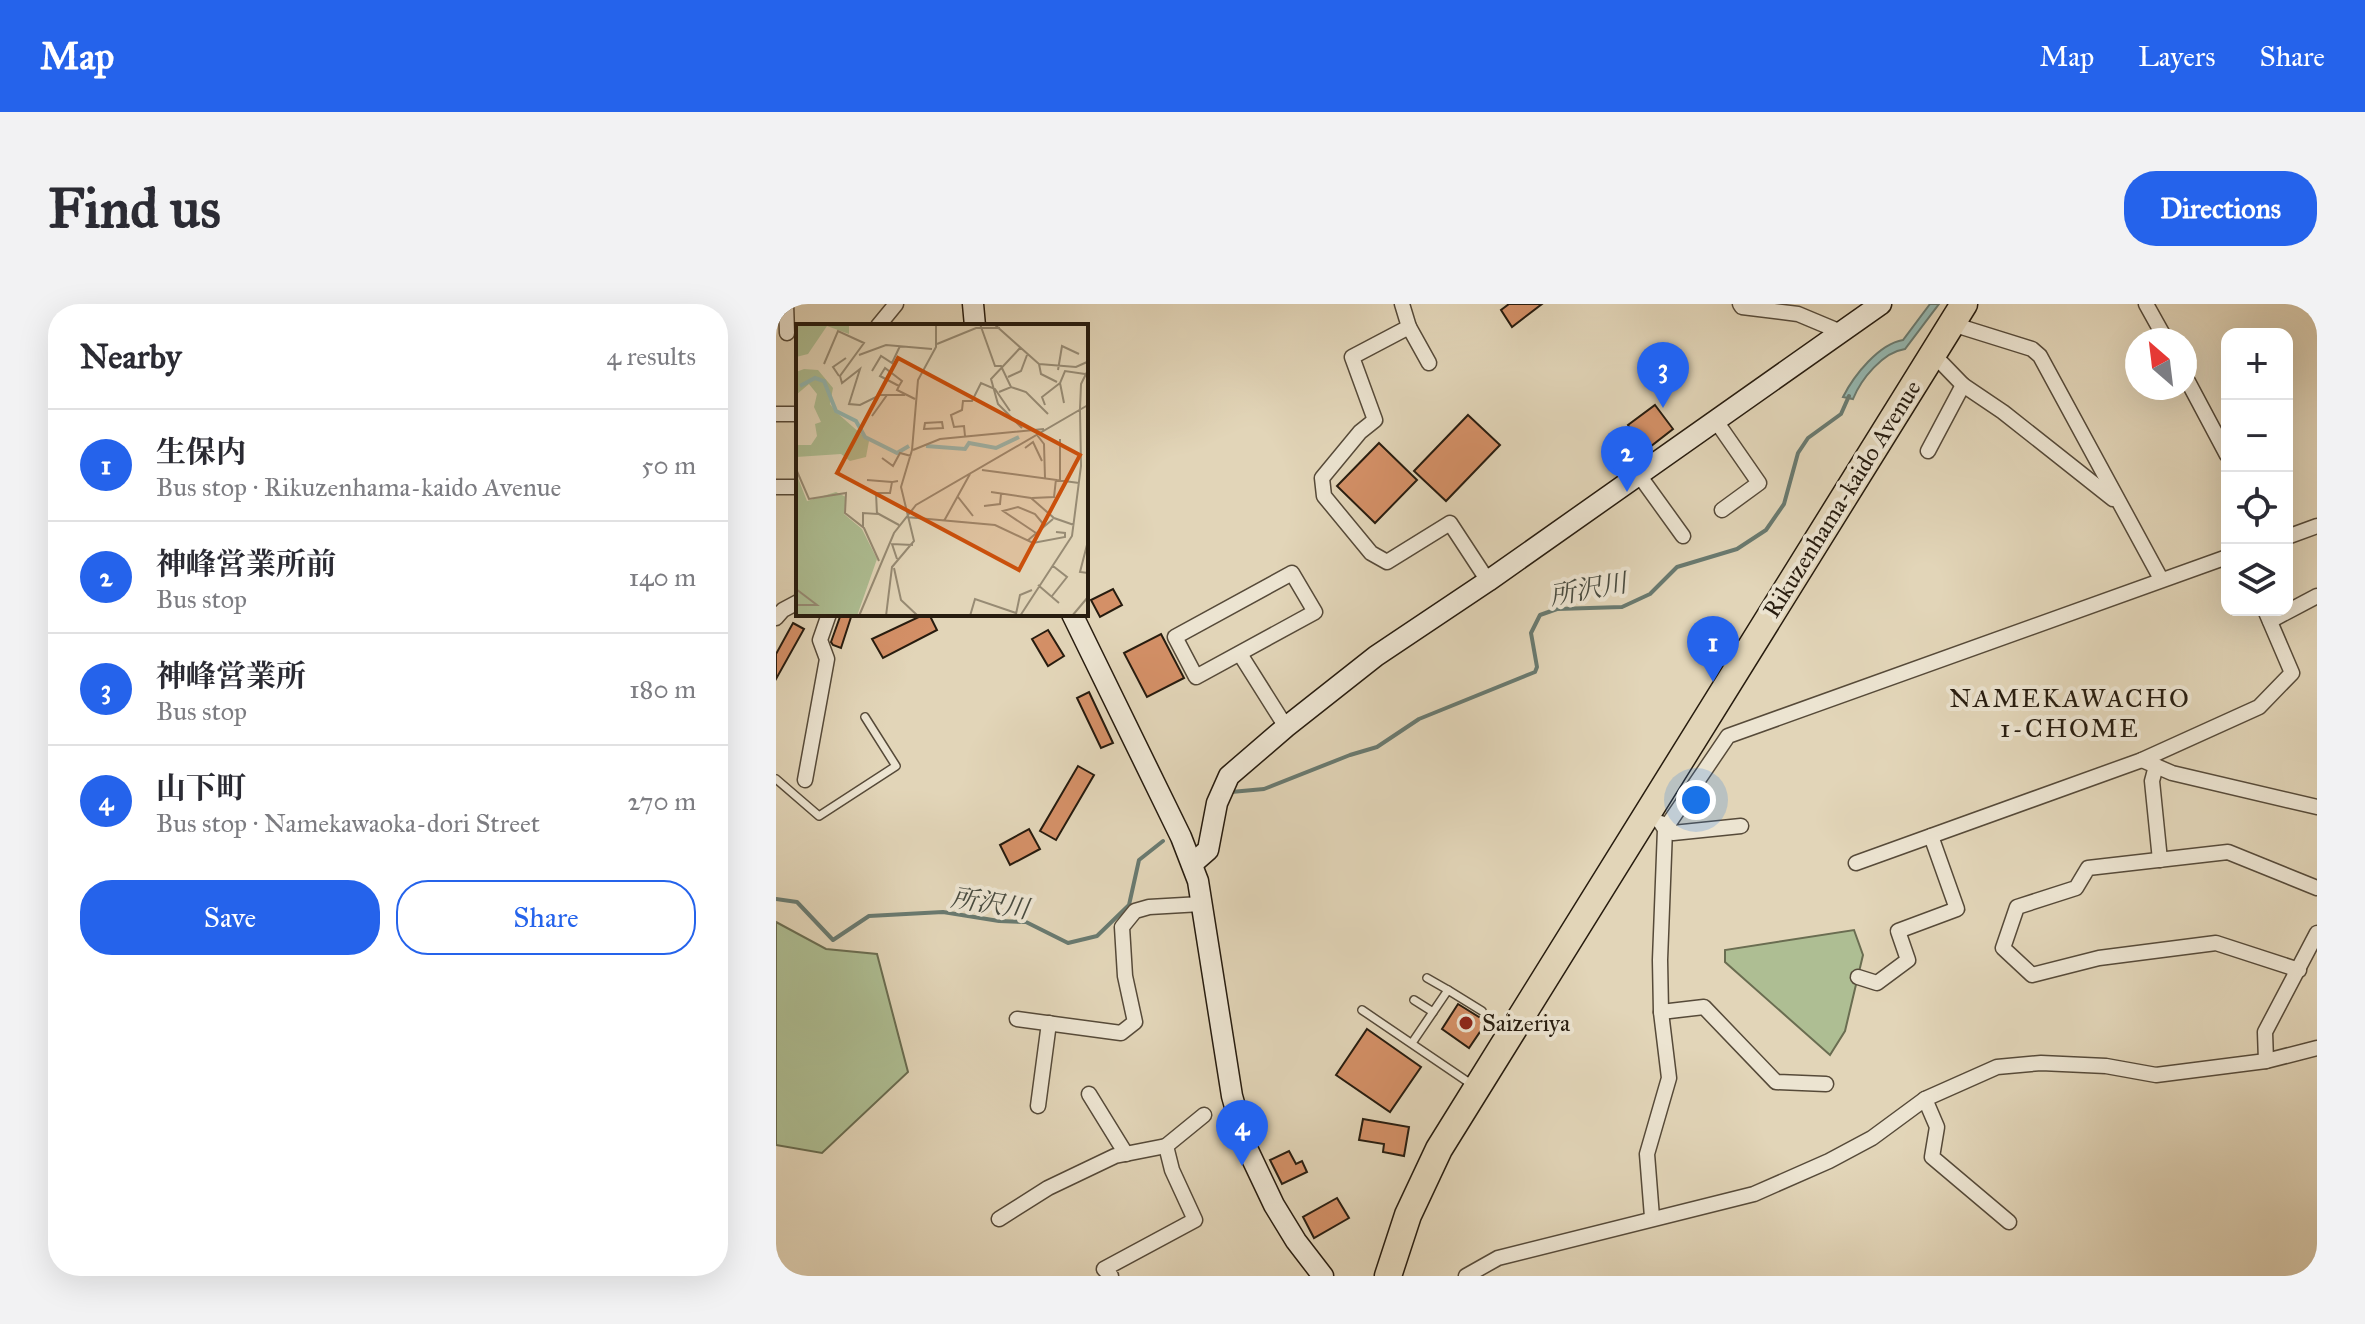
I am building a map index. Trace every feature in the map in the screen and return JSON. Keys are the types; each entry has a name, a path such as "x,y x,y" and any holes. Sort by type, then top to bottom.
{"highway":[{"name":"Rikuzenhama-kaido Avenue","path":"1388,1276 1420,1185 1476,1087 1657,820 1958,314"}],"street":[{"path":"786,304 787,333"},
{"path":"880,324 896,304"},
{"path":"973,304 975,324"},
{"path":"1402,304 1409,327 1429,363"},
{"path":"1740,304 1763,311 1798,314 1841,332"},
{"path":"1192,864 1208,850 1217,803 1229,776 1286,727 1366,664 1881,304"},
{"path":"2146,304 2159,328"},
{"path":"1958,314 2032,349 2040,356 2161,579"},
{"path":"1409,327 1352,357 1375,420 1360,432 1322,478 1324,496 1371,553 1387,562 1450,523 1488,581"},
{"path":"1933,354 1963,385 2003,412 2119,503"},
{"path":"1928,451 1963,385"},
{"path":"2197,399 2221,444"},
{"path":"1716,421 1759,483 1722,510"},
{"path":"1639,475 1683,536"},
{"path":"2293,535 2317,526"},
{"path":"1652,1217 1647,1154 1669,1078 1661,1012 1657,820 1728,736 2221,559"},
{"path":"1292,573 1315,612 1240,654 1196,677 1175,637 1292,573"},
{"path":"2293,605 2317,596"},
{"path":"776,618 796,603"},
{"path":"805,780 827,659 820,640 828,616"},
{"path":"1073,616 1192,864 1232,1096 1242,1132 1274,1205 1323,1276"},
{"path":"1856,863 2149,763 2259,707 2292,673 2267,616"},
{"path":"1240,654 1286,727"},
{"path":"2149,763 2172,773 2317,807"},
{"path":"2149,763 2160,860"},
{"path":"1657,820 1673,833 1741,826"},
{"path":"1858,977 1877,983 1908,960 1898,931 1957,909 1931,836"},
{"path":"2299,970 2216,943 2099,958 2032,975 2003,948 2017,907 2076,888 2088,868 2228,852 2317,888"},
{"path":"1017,1019 1121,1033 1135,1022 1125,976 1122,927 1135,911 1149,907 1201,904"},
{"path":"2266,1061 2265,1032 2317,933"},
{"path":"1661,1012 1704,1007 1776,1082 1826,1084"},
{"path":"1038,1106 1049,1023"},
{"path":"1466,1276 1498,1258 1652,1217 1754,1194 1829,1161 1872,1138 1925,1099 1997,1067 2041,1063 2106,1066 2156,1075 2266,1061 2317,1048"},
{"path":"1089,1094 1126,1154"},
{"path":"1925,1099 1937,1127 1932,1157 2009,1222"},
{"path":"999,1219 1048,1188 1115,1156 1166,1146 1204,1115"},
{"path":"1111,1276 1104,1269 1195,1220 1172,1170 1166,1146"}],"lane":[{"path":"776,779 819,816 896,766 865,717"},
{"path":"1427,978 1482,1011"},
{"path":"1412,1043 1448,990"},
{"path":"1414,1000 1433,1012"},
{"path":"1362,1010 1476,1087"}],"green space":[{"path":"776,922 826,949 877,954 908,1072 822,1153 776,1145"},
{"path":"1854,930 1863,955 1845,1031 1830,1055 1725,962 1725,950"}],"water":[{"path":"1930,304 1939,304 1905,349 1881,361 1861,383 1853,399 1843,397 1868,362 1885,348 1903,340"}],"building":[{"path":"1509,304 1542,304 1512,327 1501,310"},
{"path":"1655,405 1673,429 1637,457 1627,445 1636,438 1628,425"},
{"path":"1468,415 1500,445 1446,501 1414,471"},
{"path":"1379,443 1417,480 1375,523 1337,486"},
{"path":"1113,589 1122,605 1100,617 1091,600"},
{"path":"840,616 851,616 841,648 831,642"},
{"path":"921,616 930,616 937,630 883,658 872,639"},
{"path":"793,623 804,629 776,679 776,654"},
{"path":"1048,630 1064,656 1048,666 1032,639"},
{"path":"1161,634 1184,678 1147,697 1124,653"},
{"path":"1089,692 1113,743 1101,748 1077,698"},
{"path":"1078,766 1094,775 1056,840 1040,831"},
{"path":"1029,829 1040,849 1010,865 1000,845"},
{"name":"Saizeriya","path":"1458,1004 1479,1017 1490,1017 1469,1048 1442,1029"},
{"path":"1367,1029 1421,1067 1390,1112 1336,1075"},
{"path":"1363,1119 1409,1127 1404,1156 1383,1152 1384,1144 1359,1140"},
{"path":"1289,1151 1296,1164 1302,1161 1307,1172 1282,1184 1270,1160"},
{"path":"1337,1198 1349,1218 1314,1238 1303,1217"}],"waterway":[{"name":"所沢川","path":"1231,792 1264,789 1377,747 1419,719 1535,672 1537,667 1531,633 1540,615 1557,609 1622,607 1650,594 1677,567 1737,549 1766,530 1784,504 1798,453 1808,438 1841,414 1849,396"},
{"name":"所沢川","path":"776,899 797,902 833,940 869,916 943,912 1026,922 1068,943 1097,936 1129,905 1139,860 1163,841"}],"place":[{"name":"神峰営業所","path":"1663,408"},
{"name":"神峰営業所前","path":"1627,492"},
{"name":"生保内","path":"1713,682"},
{"name":"Saizeriya","path":"1466,1023"},
{"name":"山下町","path":"1242,1166"}],"district":[{"name":"NAMEKAWACHO 1-CHOME","path":"2070,713"}]}
